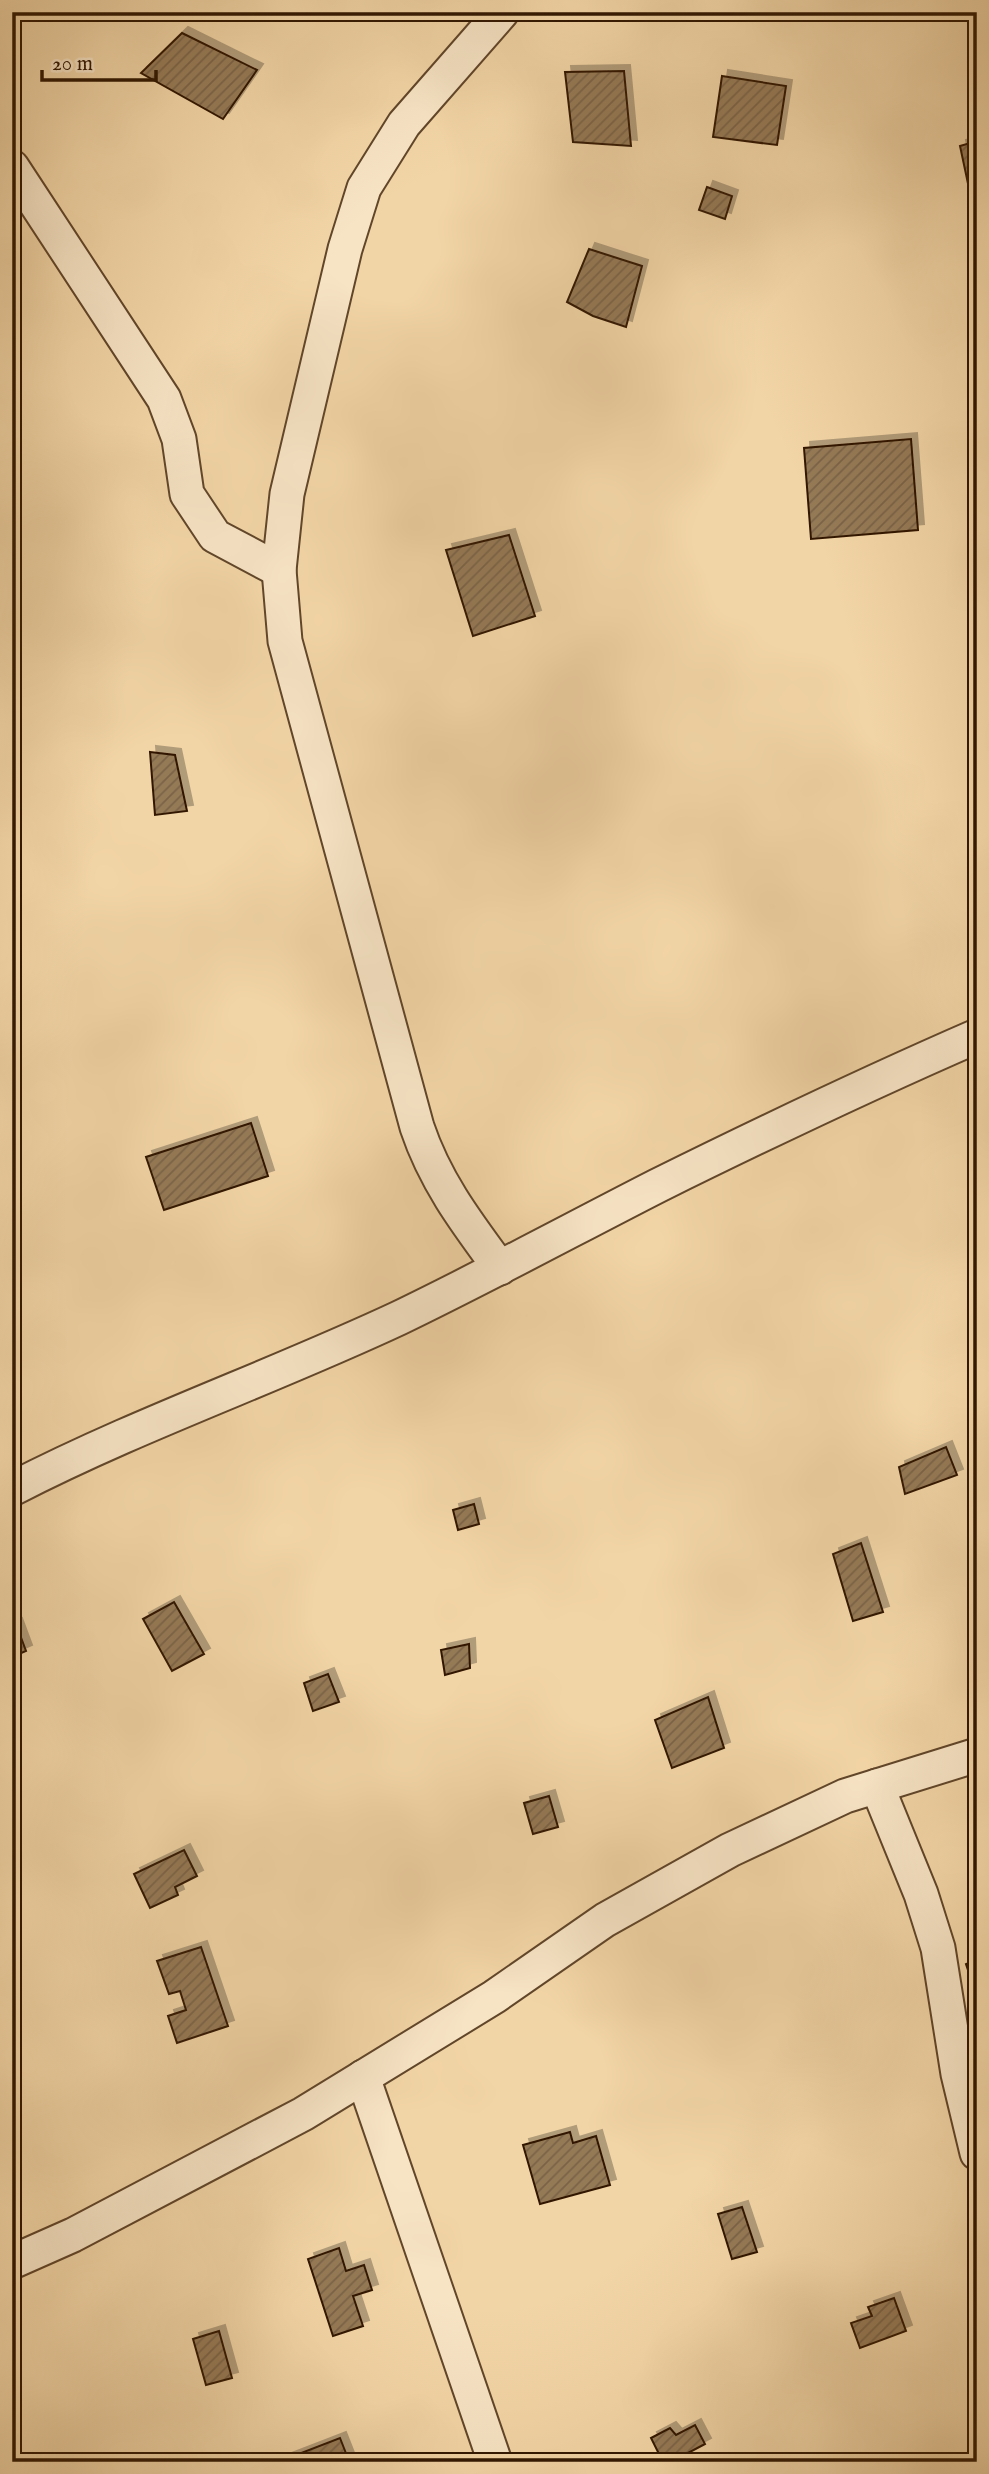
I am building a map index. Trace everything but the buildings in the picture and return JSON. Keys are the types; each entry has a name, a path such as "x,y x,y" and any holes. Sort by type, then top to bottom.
{"street":[{"path":"500,1268 444,1192 426,1157 285,640 279,570 287,494 345,249 364,187 404,124 502,12"},
{"path":"12,167 164,399 179,439 187,494 215,536 279,570"},
{"path":"12,1489 94,1447 311,1359 500,1268 657,1186 887,1075 977,1036"},
{"path":"12,2262 73,2235 187,2176 363,2077 494,1997 605,1920 730,1850 845,1796 977,1755"},
{"path":"877,1786 921,1894 938,1948 958,2074 977,2153"},
{"path":"363,2077 495,2462"}]}
